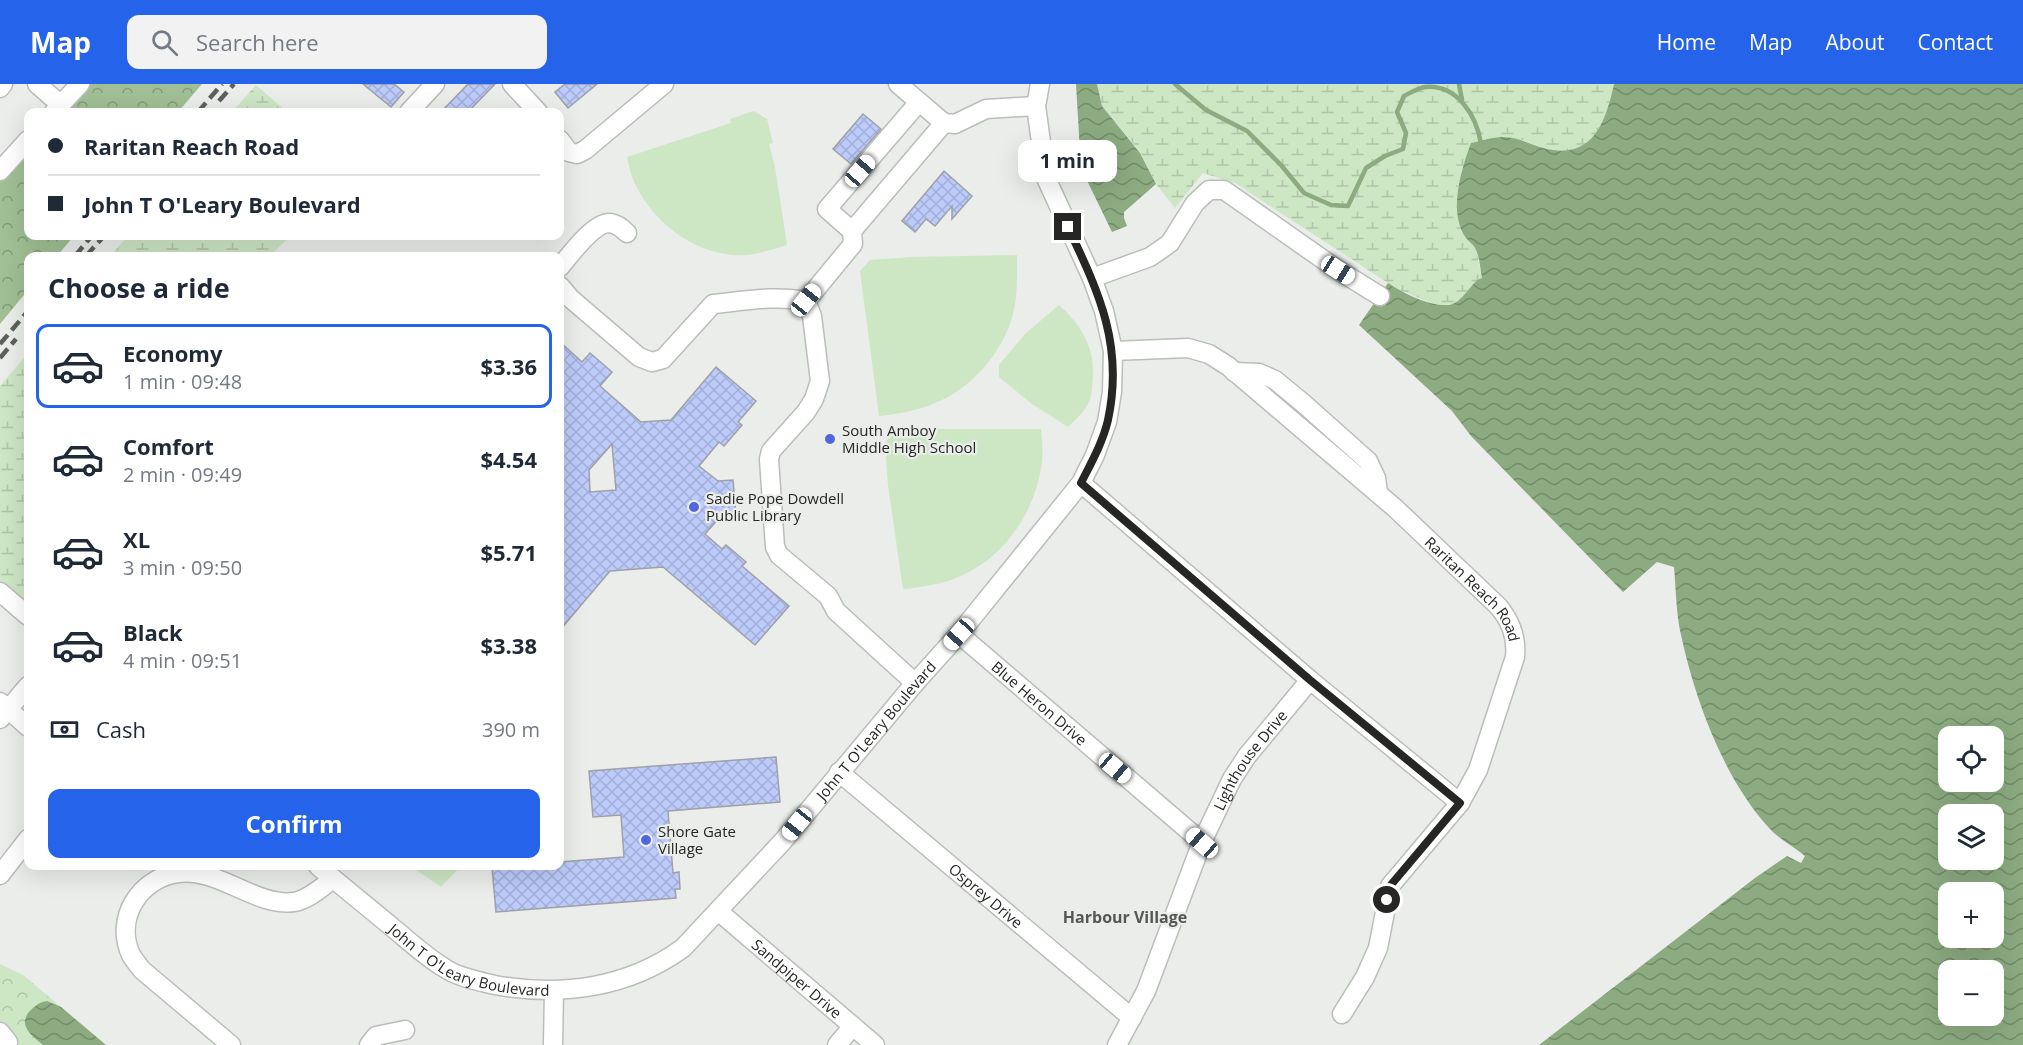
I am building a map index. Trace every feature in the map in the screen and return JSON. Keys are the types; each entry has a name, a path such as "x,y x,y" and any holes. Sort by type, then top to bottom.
{"street":[{"path":"37,84 56,108"},
{"path":"58,108 80,84"},
{"path":"414,108 435,84"},
{"path":"512,84 534,108"},
{"path":"564,145 569,152 577,154 585,150 664,84"},
{"path":"898,84 944,123 955,124 986,109 1036,106"},
{"name":"John T O'Leary Boulevard","path":"323,870 444,969 485,983 554,991 592,988 631,977 683,948 783,841 839,772 959,634 1081,483 1095,455 1107,422 1112,392 1113,351 1104,310 1047,178 1036,106 1040,84"},
{"path":"806,300 853,244 852,231 827,209 920,102"},
{"path":"852,231 944,123"},
{"path":"0,171 24,144"},
{"path":"1092,279 1150,257 1170,243 1196,203 1209,190 1224,190 1338,270 1380,296"},
{"path":"564,263 598,225 610,223 619,226 627,233"},
{"path":"564,291 639,357 652,362 663,359 713,304 789,297 806,300"},
{"path":"806,300 813,316 820,381 814,399 806,412 771,451 769,459 775,547 779,555 826,595 836,611 915,683"},
{"name":"Raritan Reach Road","path":"1113,351 1188,348 1209,354 1234,372 1377,493 1499,606 1508,618 1513,631 1516,644 1515,657 1478,770 1460,803 1390,886 1378,948 1365,977 1342,1014"},
{"path":"1081,483 1310,680 1460,803"},
{"path":"0,592 24,613"},
{"name":"Blue Heron Drive","path":"959,634 1202,843"},
{"name":"Lighthouse Drive","path":"1117,1045 1146,991 1202,843 1232,779 1247,756 1310,680"},
{"path":"24,690 3,710 24,724"},
{"name":"Osprey Drive","path":"839,772 1132,1018"},
{"path":"0,875 24,844"},
{"path":"231,1045 142,970 131,955 126,934 132,902 145,887 161,877 179,873 195,872 253,894 294,902 308,897 333,879"},
{"name":"Sandpiper Drive","path":"718,911 875,1045"},
{"path":"553,1045 554,991"},
{"path":"837,1045 853,1026"},
{"path":"369,1045 376,1036 405,1030"}],"green space":[{"path":"87,84 202,84 181,108 65,108"},
{"path":"1097,84 1614,84 1604,119 1591,139 1583,146 1572,151 1554,152 1523,140 1462,167 1457,195 1460,222 1465,236 1476,249 1482,278 1477,280 1457,303 1438,306 1397,289 1235,183 1203,173 1175,208 1156,184 1140,152 1102,106"},
{"path":"256,85 282,108 236,108"},
{"path":"754,111 767,119 773,143 769,144 775,167 787,245 760,253 733,255 717,252 688,241 663,222 643,198 631,174 627,157 731,123 730,119"},
{"path":"24,151 24,240 71,240 60,252 24,252 24,295 0,324 0,178"},
{"path":"124,240 286,240 274,252 114,252"},
{"path":"1017,255 1013,314 1001,343 983,368 960,390 947,398 920,409 879,416 860,271 870,260"},
{"path":"1059,305 1074,320 1085,337 1092,356 1093,367 1089,402 1068,427 1032,404 999,377 999,365 1025,334"},
{"path":"24,358 24,613 0,592 0,386"},
{"path":"936,429 1041,429 1042,457 1039,479 1026,513 1005,543 992,556 954,579 933,585 903,589 888,485 885,443 894,432"},
{"path":"416,870 457,870 441,887"},
{"path":"0,964 23,975 106,1045 0,1045"}],"water":[{"path":"1076,84 1097,84 1102,106 1140,153 1156,184 1124,212 1127,226 1112,232 1081,168"},
{"path":"1614,84 2023,84 2023,1045 1539,1045 1755,878 1787,856 1801,863 1805,856 1773,832 1753,808 1738,786 1713,738 1694,686 1681,635 1674,567 1657,562 1623,592 1471,436 1452,411 1359,325 1388,283 1423,301 1442,305 1458,301 1477,280 1482,278 1477,253 1464,235 1457,213 1460,177 1471,143 1508,137 1543,148 1560,151 1574,149 1585,144 1594,136 1606,113"},
{"path":"47,1001 61,1007 106,1045 43,1045 27,1029 25,1020 35,1007"}],"building":[{"path":"363,84 394,84 404,92 391,107"},
{"path":"468,84 495,84 472,108 445,108"},
{"path":"565,84 597,84 568,108 555,92"},
{"path":"863,114 881,129 851,164 833,149"},
{"path":"944,171 972,196 952,219 952,206 935,226 926,219 915,232 902,221"},
{"path":"564,346 582,362 590,353 612,372 600,386 641,422 671,420 716,367 756,401 738,422 742,425 724,446 719,442 699,466 718,481 733,480 736,515 721,516 705,534 722,549 726,545 746,562 742,566 789,606 755,645 663,567 610,571 564,625","holes":["612,444 616,490 590,492 589,470"]},
{"name":"Shore Gate Village","path":"776,757 780,802 668,811 673,873 679,872 680,889 675,889 676,898 496,912 492,870 564,870 564,862 624,857 621,815 593,817 589,771"}],"waterway":[{"path":"1175,84 1206,110 1247,131 1281,165 1304,193 1331,205 1348,206 1366,168 1385,156 1403,149 1406,133 1397,112 1404,96 1417,89 1437,87 1456,97 1470,113 1481,144"},
{"path":"1459,84 1462,100"}],"railway":[{"path":"201,108 222,84"},
{"path":"219,101 234,84"},
{"path":"78,252 88,240"},
{"path":"90,252 100,240"},
{"path":"0,344 24,316"},
{"path":"0,358 16,339"}],"place":[{"name":"South Amboy Middle High School","path":"830,439"},
{"name":"Sadie Pope Dowdell Public Library","path":"694,507"},
{"name":"Shore Gate Village","path":"646,840"}],"district":[{"name":"Harbour Village","path":"1125,917"}],"route":[{"path":"1068,227 1104,310 1113,351 1112,392 1107,422 1095,455 1081,483 1310,680 1460,803 1390,886 1387,900"}]}
